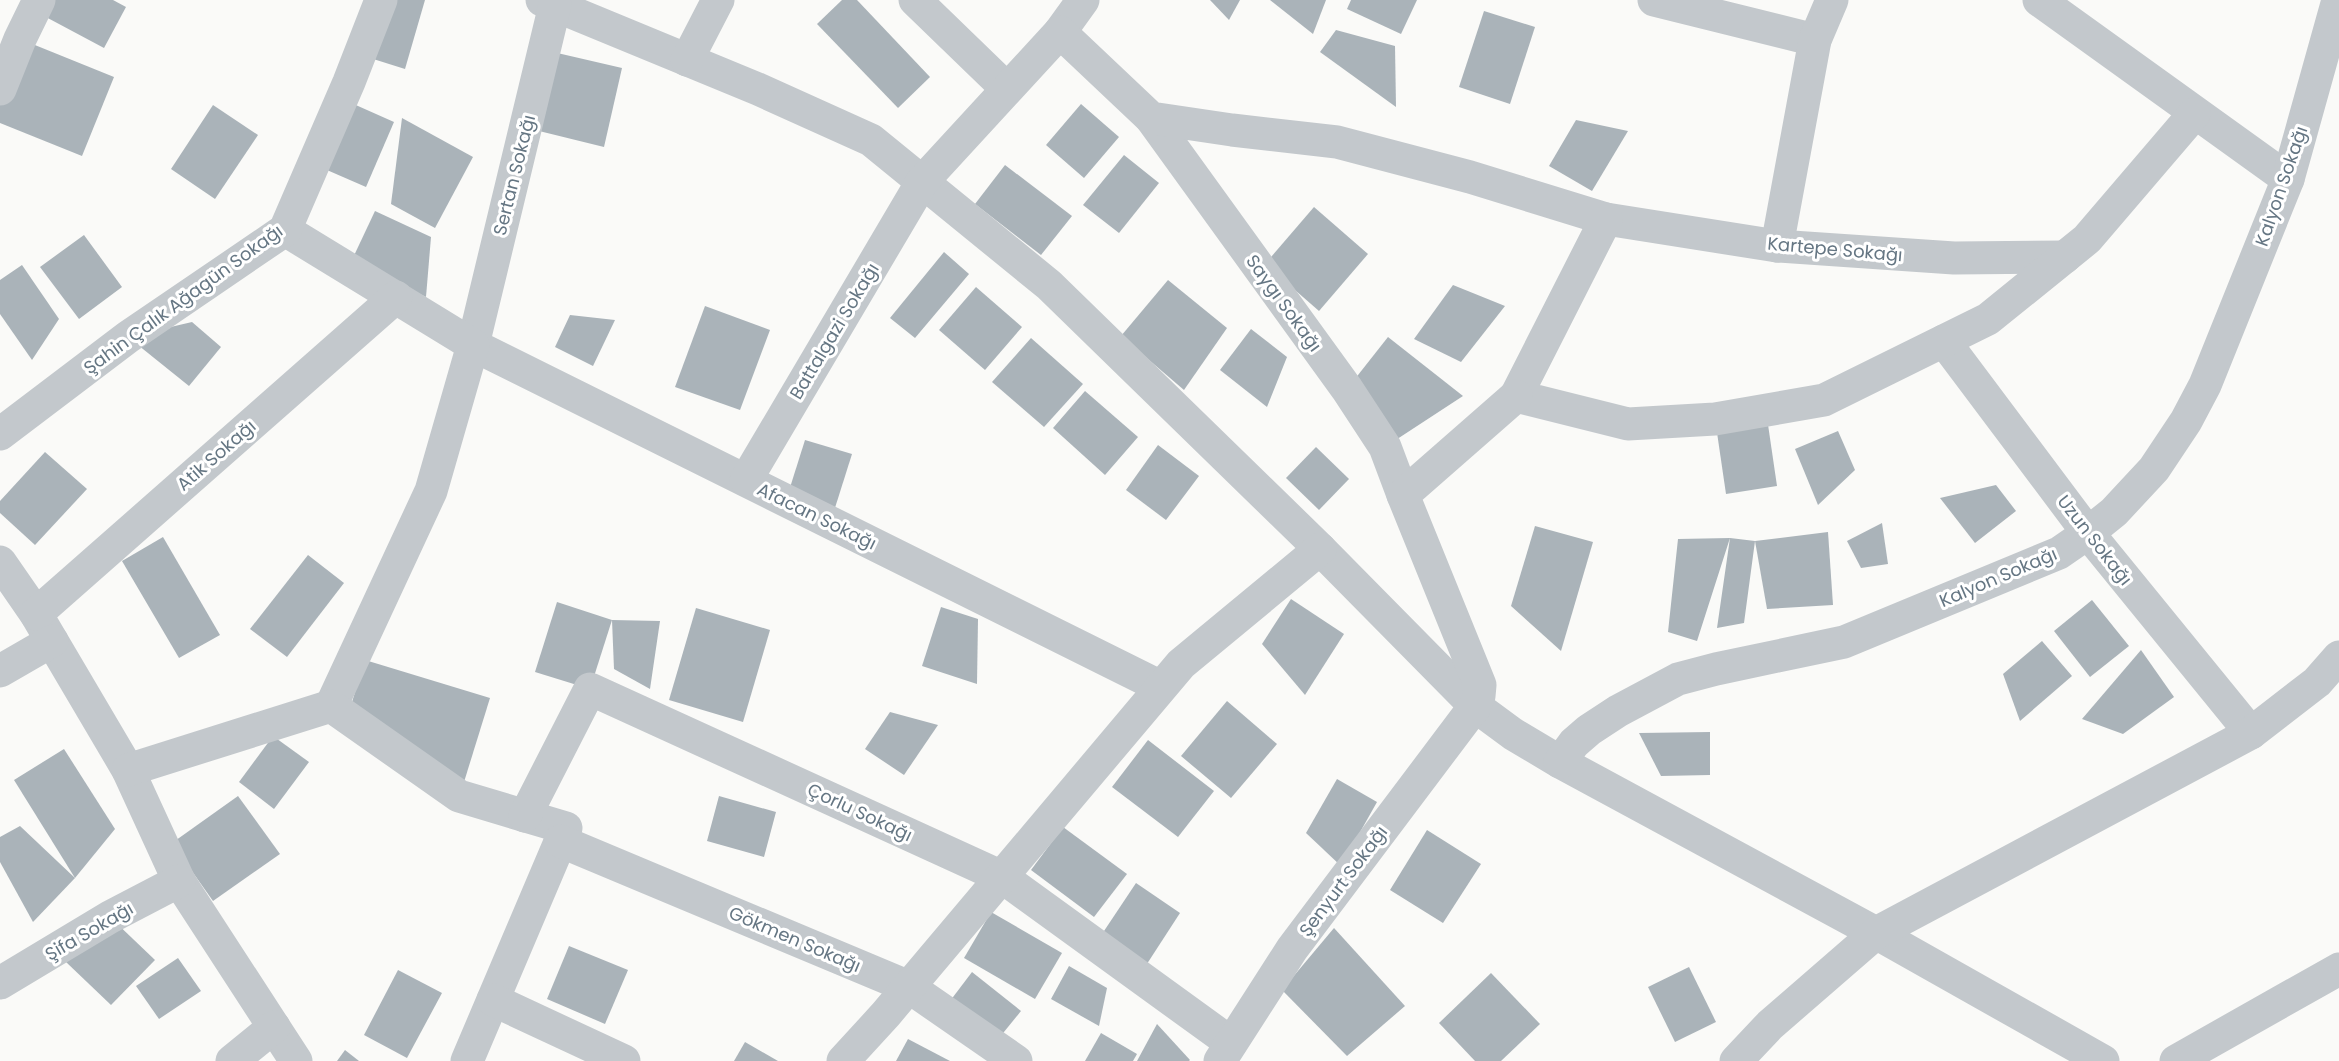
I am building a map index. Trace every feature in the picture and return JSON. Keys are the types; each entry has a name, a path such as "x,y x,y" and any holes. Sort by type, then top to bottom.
{"street":[{"path":"0,89 39,0"},
{"name":"Şahin Çalık Ağagün Sokağı","path":"0,434 128,337 285,230 349,82 381,0"},
{"path":"687,60 718,0"},
{"path":"915,0 1007,89"},
{"name":"Battalgazi Sokağı","path":"746,480 922,182 1060,32 1083,0"},
{"path":"1653,0 1815,40"},
{"path":"1777,246 1815,40 1832,0"},
{"path":"2039,0 2194,114 2288,179"},
{"name":"Kalyon Sokağı","path":"1560,762 1574,743 1589,730 1618,711 1678,679 1844,642 2059,553 2114,512 2154,469 2187,422 2205,385 2288,179 2338,0"},
{"path":"549,3 871,140 1049,285 1320,549 1475,706 1513,734 1560,762 1876,933 2103,1061"},
{"name":"Sertan Sokağı","path":"330,706 431,491 473,345 549,3"},
{"name":"Saygı Sokağı","path":"1060,32 1151,118 1347,389 1385,447 1480,685 1475,706"},
{"path":"1516,396 1628,424 1715,419 1824,400 1988,319 2086,239 2194,114"},
{"name":"Kartepe Sokağı","path":"1151,118 1232,130 1337,141 1470,177 1606,219 1777,246 1954,258 2065,257"},
{"path":"1403,495 1516,396 1606,219"},
{"name":"Afacan Sokağı","path":"285,230 473,345 1161,687"},
{"name":"Atik Sokağı","path":"36,614 396,297"},
{"name":"Uzun Sokağı","path":"1944,341 2088,533 2250,733"},
{"path":"843,1061 909,987 1181,664 1320,549"},
{"path":"0,562 36,614 128,770 179,881 296,1061"},
{"path":"0,671 52,641"},
{"path":"1736,1061 1770,1025 1876,933 2250,733 2317,682 2339,657"},
{"name":"Çorlu Sokağı","path":"525,816 590,689 1002,877 1225,1052"},
{"path":"128,770 330,706 459,796 566,828 467,1061"},
{"name":"Şenyurt Sokağı","path":"1225,1052 1292,949 1475,706"},
{"name":"Gökmen Sokağı","path":"560,841 909,987 1016,1061"},
{"name":"Şifa Sokağı","path":"0,983 110,917 179,881"},
{"path":"2176,1061 2339,969"},
{"path":"493,1000 624,1061"},
{"path":"232,1061 274,1027"}],"building":[{"path":"48,0 113,0 126,7 104,48 44,16"},
{"path":"388,0 425,0 405,69 370,58"},
{"path":"842,0 857,0 930,77 898,108 817,24"},
{"path":"1210,0 1240,0 1229,20"},
{"path":"1270,0 1326,0 1313,34"},
{"path":"1351,0 1417,0 1401,34 1347,9"},
{"path":"1484,11 1535,27 1510,104 1459,87"},
{"path":"1336,30 1395,46 1396,107 1320,52"},
{"path":"20,39 114,77 82,156 0,123 0,89"},
{"path":"553,52 622,68 604,147 535,130"},
{"path":"349,102 394,122 366,187 320,167"},
{"path":"1081,104 1119,137 1084,178 1046,145"},
{"path":"213,105 258,135 215,199 171,169"},
{"path":"402,118 473,157 435,228 391,204"},
{"path":"1576,120 1628,131 1592,191 1549,166"},
{"path":"1124,155 1159,183 1119,233 1083,205"},
{"path":"1005,165 1072,216 1041,255 975,204"},
{"path":"1314,207 1368,254 1319,311 1265,264"},
{"path":"375,211 431,237 426,297 351,262"},
{"path":"84,235 122,287 79,319 40,267"},
{"path":"944,252 969,274 915,338 890,318"},
{"path":"22,265 59,319 32,360 0,314 0,280"},
{"path":"1168,280 1227,328 1184,390 1121,336"},
{"path":"1453,285 1505,306 1461,362 1414,339"},
{"path":"976,287 1022,327 985,370 939,330"},
{"path":"705,306 770,330 740,410 675,387"},
{"path":"570,315 615,320 593,366 555,347"},
{"path":"192,322 221,347 189,386 128,337"},
{"path":"1251,329 1287,357 1267,407 1220,370"},
{"path":"1388,337 1463,396 1385,447 1347,389"},
{"path":"1031,338 1083,384 1044,427 992,382"},
{"path":"1085,391 1138,437 1105,475 1053,428"},
{"path":"1766,411 1777,486 1726,494 1715,419"},
{"path":"1838,431 1855,470 1818,505 1795,449"},
{"path":"805,440 852,454 834,511 787,497"},
{"path":"1158,445 1199,476 1166,520 1126,490"},
{"path":"1316,447 1349,479 1319,510 1286,478"},
{"path":"45,452 87,489 35,545 0,513 0,501"},
{"path":"1996,485 2016,511 1975,543 1940,498"},
{"path":"1882,523 1888,564 1861,568 1847,541"},
{"path":"1535,526 1593,542 1561,651 1511,606"},
{"path":"1828,532 1833,605 1767,609 1755,541"},
{"path":"163,537 220,635 179,658 122,561"},
{"path":"1730,538 1755,541 1744,623 1717,628"},
{"path":"1730,538 1697,641 1668,632 1678,539"},
{"path":"308,555 344,583 287,657 250,629"},
{"path":"1291,599 1344,634 1305,695 1262,644"},
{"path":"2092,600 2129,646 2090,677 2054,631"},
{"path":"557,602 612,620 590,689 535,672"},
{"path":"941,607 978,619 977,684 922,666"},
{"path":"696,608 770,630 743,722 669,700"},
{"path":"612,620 660,621 650,689 614,669"},
{"path":"2042,641 2072,676 2020,721 2003,674"},
{"path":"2141,650 2174,697 2123,734 2082,719"},
{"path":"365,660 490,698 464,782 352,702"},
{"path":"1227,701 1277,744 1231,798 1181,756"},
{"path":"890,712 938,725 904,775 865,749"},
{"path":"1710,732 1710,775 1661,776 1639,733"},
{"path":"273,736 309,762 274,809 239,782"},
{"path":"1148,740 1214,791 1178,837 1112,787"},
{"path":"64,749 115,829 75,878 14,780"},
{"path":"1337,779 1377,802 1341,866 1306,833"},
{"path":"238,796 280,854 213,901 172,843"},
{"path":"719,796 776,812 764,857 707,841"},
{"path":"20,826 75,878 33,922 0,862 0,837"},
{"path":"1063,827 1127,874 1094,917 1031,870"},
{"path":"1427,830 1481,864 1443,923 1390,890"},
{"path":"1136,883 1180,913 1143,970 1098,940"},
{"path":"991,912 1062,953 1035,999 964,958"},
{"path":"110,917 155,960 111,1005 66,962"},
{"path":"1334,928 1405,1006 1347,1056 1282,990"},
{"path":"569,946 628,970 605,1024 547,999"},
{"path":"178,958 201,991 159,1019 136,986"},
{"path":"1069,966 1107,988 1099,1026 1051,999"},
{"path":"1689,967 1716,1022 1675,1042 1648,987"},
{"path":"398,970 442,993 407,1058 364,1035"},
{"path":"972,972 1021,1011 995,1043 947,1005"},
{"path":"1491,973 1540,1024 1501,1061 1475,1061 1439,1023"},
{"path":"1157,1024 1190,1060 1189,1061 1137,1061"},
{"path":"1101,1033 1137,1054 1133,1061 1085,1061"},
{"path":"908,1039 950,1061 896,1061"},
{"path":"745,1042 778,1061 734,1061"},
{"path":"345,1050 359,1061 337,1061"}]}
